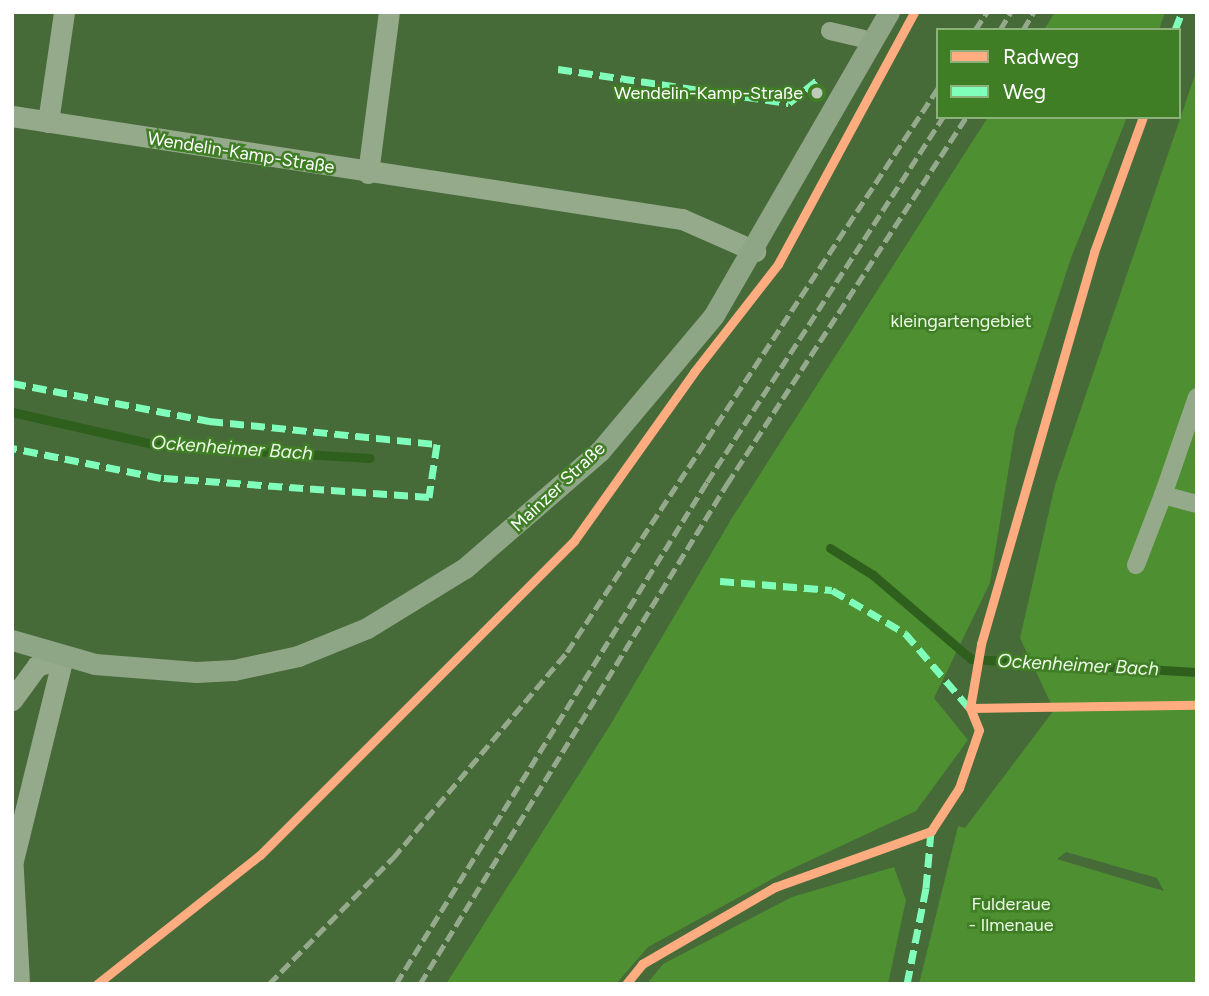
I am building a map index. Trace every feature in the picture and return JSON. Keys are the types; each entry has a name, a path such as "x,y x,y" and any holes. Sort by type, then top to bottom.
{"main road":[{"name":"Mainzer Straße","path":"12,640 63,657 144,669 234,670 319,648 410,603 503,538 600,451 714,315 755,251 889,12"}],"street":[{"path":"48,122 64,12"},
{"path":"368,173 388,12"},
{"name":"Wendelin-Kamp-Straße","path":"12,116 368,173 682,219 755,251"},
{"path":"12,700 37,666 63,657"},
{"path":"13,860 63,657"},
{"path":"12,853 19,984"}],"lane":[{"path":"830,31 873,41"},
{"path":"1136,565 1193,418 1197,397"},
{"path":"1163,495 1197,504"}],"green space":[{"path":"1055,12 1165,12 1160,28 1045,28"},
{"name":"Fulderaue - Ilmenaue","path":"1197,69 1197,984 919,984 958,826 965,828 1054,710 1020,638 1055,485","holes":["1066,852 1157,878 1164,891 1057,859"]},
{"name":"kleingartengebiet","path":"987,119 1126,119 1071,258 1015,430 990,583 934,698 968,740 916,811 783,873 648,947 616,984 446,984 609,727 732,518"},
{"path":"894,867 906,900 888,984 647,984 663,964 792,897"}],"waterway":[{"name":"Ockenheimer Bach","path":"12,412 157,445 370,458"},
{"name":"Ockenheimer Bach","path":"830,548 873,575 971,659 1197,672"}],"railway":[{"path":"976,28 987,12"},
{"path":"1001,28 1011,12"},
{"path":"1024,28 1034,12"},
{"path":"269,984 393,858 567,652 936,91"},
{"path":"396,984 707,482 942,119"},
{"path":"420,984 727,484 965,119"}],"marked path":[{"path":"1176,28 1182,12"},
{"path":"558,69 789,103 820,78"},
{"path":"12,383 209,421 437,444 429,497 161,478 12,448"},
{"path":"720,581 832,590 905,633 971,710"},
{"path":"907,984 926,888 931,831"}],"cycle path":[{"path":"97,984 260,855 574,541 694,372 778,264 914,12"},
{"path":"626,984 642,964 775,887 931,831 959,788 979,730 970,708 981,644 1094,252 1142,119"},
{"path":"970,708 1197,705"}],"place":[{"name":"Wendelin-Kamp-Straße","path":"817,93"}]}
